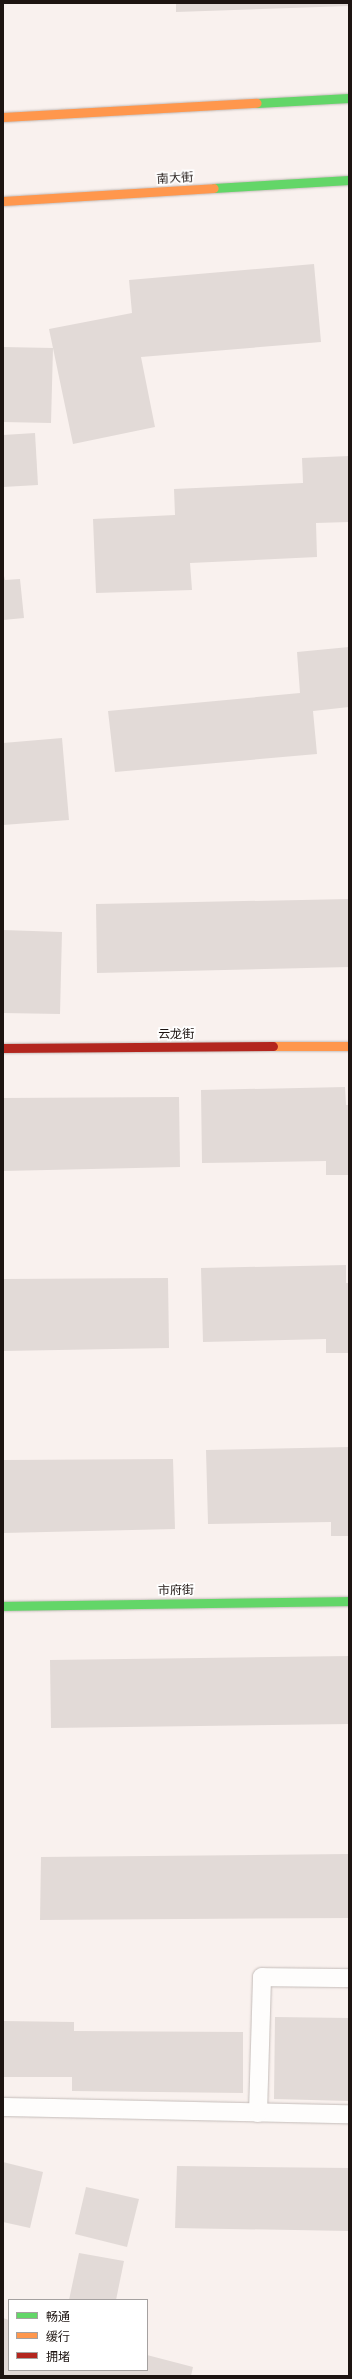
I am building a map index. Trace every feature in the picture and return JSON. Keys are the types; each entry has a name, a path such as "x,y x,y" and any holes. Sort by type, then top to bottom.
{"main road":[{"path":"3,117 349,98"},
{"name":"南大街","path":"3,201 349,180"},
{"name":"云龙街","path":"3,1048 349,1046"},
{"name":"市府街","path":"3,1606 349,1601"}],"lane":[{"path":"258,2113 262,1977 349,1978"},
{"path":"3,2107 349,2114"}],"building":[{"path":"176,3 349,3 349,6 176,12"},
{"path":"314,264 321,342 141,357 155,427 73,444 49,329 132,313 129,280"},
{"path":"3,347 53,348 51,423 3,422"},
{"path":"35,433 38,485 3,487 3,435"},
{"path":"349,456 349,522 316,523 317,557 190,563 192,590 96,593 93,519 175,515 174,489 303,483 302,458"},
{"path":"3,572 5,580 20,579 24,618 3,620"},
{"path":"349,647 349,707 313,711 317,754 115,772 108,711 300,693 297,652"},
{"path":"62,738 69,820 3,825 3,743"},
{"path":"349,899 349,967 97,973 96,904"},
{"path":"3,930 62,932 60,1014 3,1013"},
{"path":"345,1087 346,1105 349,1105 349,1175 326,1175 326,1161 202,1163 201,1090"},
{"path":"179,1097 180,1167 3,1171 3,1098"},
{"path":"346,1265 346,1283 349,1283 349,1353 326,1353 326,1339 203,1342 201,1268"},
{"path":"168,1278 169,1348 3,1351 3,1279"},
{"path":"349,1447 349,1536 331,1536 331,1522 208,1524 206,1450"},
{"path":"173,1459 175,1529 3,1533 3,1460"},
{"path":"349,1656 349,1724 51,1728 50,1660"},
{"path":"349,1854 349,1918 40,1920 41,1857"},
{"path":"275,2017 349,2018 349,2101 274,2099"},
{"path":"3,2021 74,2022 74,2031 243,2032 243,2093 72,2091 72,2077 3,2077"},
{"path":"3,2162 43,2172 30,2228 3,2222"},
{"path":"177,2166 349,2168 349,2231 175,2228"},
{"path":"86,2187 139,2199 127,2247 75,2234"},
{"path":"79,2253 124,2261 116,2299 69,2299"},
{"path":"3,2318 8,2320 8,2371 148,2371 148,2355 193,2367 191,2376 3,2376"}],"traffic: fast":[{"path":"257,103 349,98"},
{"path":"214,188 349,180"},
{"path":"3,1606 349,1601"}],"traffic: slow":[{"path":"3,117 257,103"},
{"path":"3,201 214,188"},
{"path":"273,1046 349,1046"}],"traffic: jam":[{"path":"3,1048 273,1046"}]}
